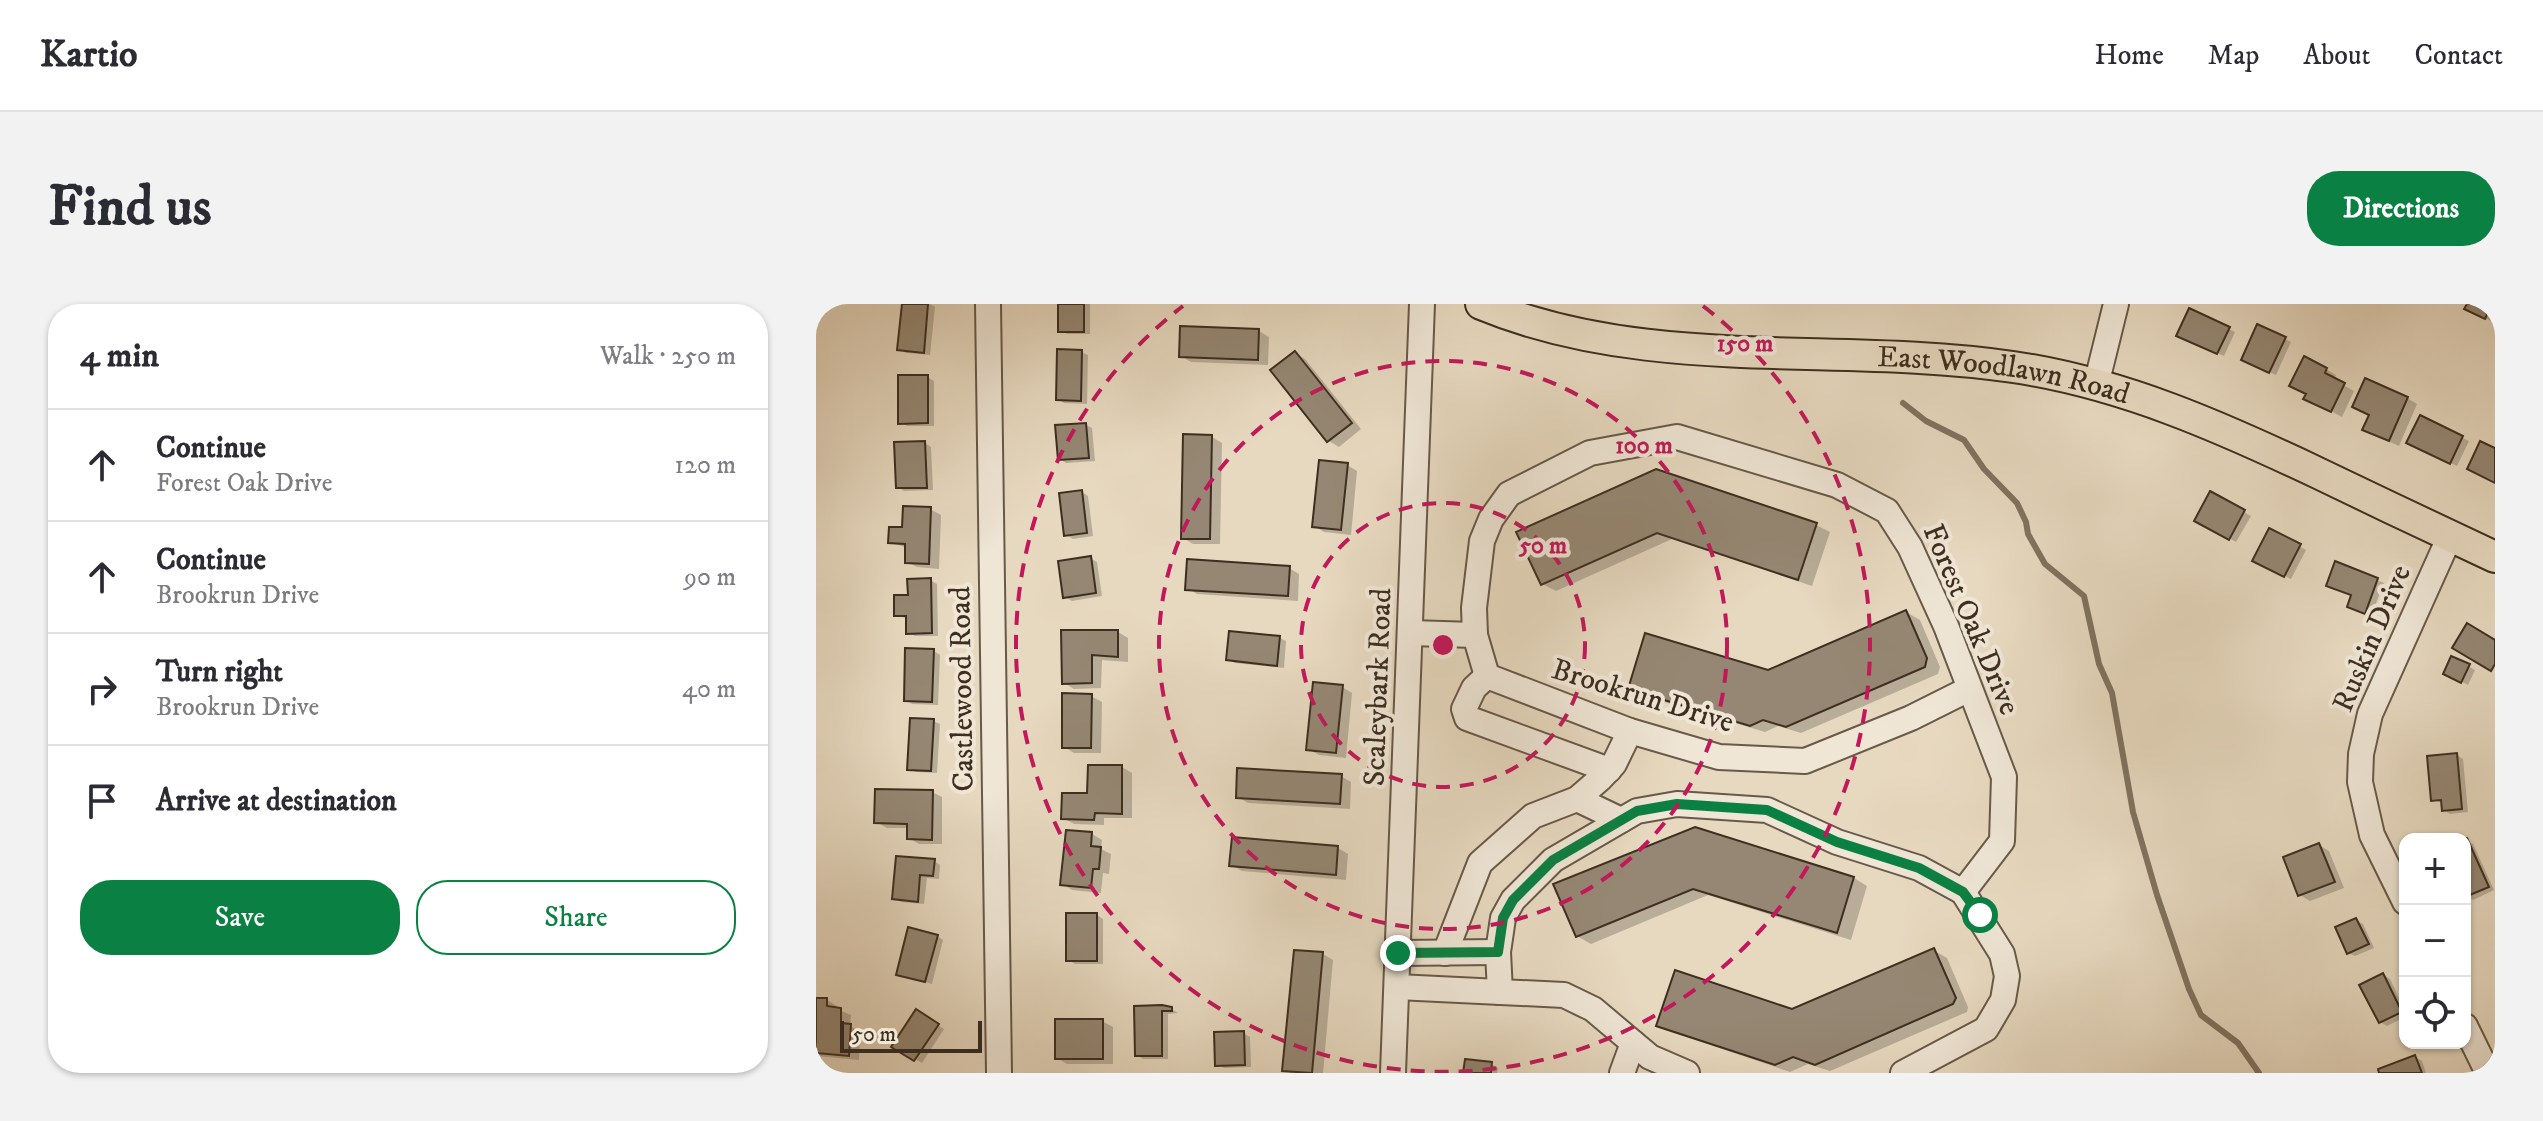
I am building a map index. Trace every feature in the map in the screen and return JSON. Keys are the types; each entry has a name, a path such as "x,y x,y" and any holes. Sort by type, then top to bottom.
{"main road":[{"name":"East Woodlawn Road","path":"1481,304 1566,330 1617,340 1765,353 1928,358 2014,367 2096,385 2170,407 2233,433 2495,557"}],"street":[{"name":"Castlewood Road","path":"988,304 999,1073"},
{"name":"Scaleybark Road","path":"1393,1073 1422,304"},
{"path":"2096,385 2116,304"},
{"name":"Forest Oak Drive","path":"1475,635 1474,608 1482,541 1491,519 1509,494 1590,453 1677,437 1837,485 1887,511 1910,547 1946,626 2004,777 2002,841 1963,892"},
{"name":"Ruskin Drive","path":"2399,890 2372,835 2362,794 2361,754 2370,714 2450,536"},
{"path":"1411,633 1475,635 1487,676 1474,688 1464,709 1467,718 1609,770"},
{"name":"Brookrun Drive","path":"1487,676 1630,731 1719,757 1805,761 1911,718 1969,689"},
{"path":"1445,953 1480,863 1533,816 1577,799 1609,770 1630,731"},
{"path":"1577,799 1621,820"},
{"path":"1500,992 1498,952 1503,918 1513,900 1553,860 1637,811 1677,804 1767,810 1837,842 1919,868 1963,892 2002,954 2007,976 2003,1000 1986,1029 1903,1073"},
{"path":"1398,953 1498,952"},
{"path":"1397,987 1564,995 1593,1009 1650,1057 1687,1073"},
{"path":"2471,1038 2488,1073"},
{"path":"1622,1073 1633,1043"}],"building":[{"path":"902,304 928,304 924,353 897,350"},
{"path":"1058,304 1084,304 1084,332 1058,332"},
{"path":"2467,304 2495,304 2495,311 2490,308 2485,319 2464,309"},
{"path":"2189,308 2230,327 2217,354 2176,336"},
{"path":"2257,324 2286,337 2269,373 2241,360"},
{"path":"1180,326 1259,329 1258,360 1179,357"},
{"path":"1057,349 1082,350 1081,401 1056,400"},
{"path":"1295,351 1352,423 1327,442 1270,370"},
{"path":"2304,356 2327,368 2325,373 2345,383 2331,412 2303,399 2306,394 2289,386"},
{"path":"898,375 928,375 928,423 898,424"},
{"path":"2365,378 2408,397 2389,441 2362,430 2369,415 2352,407"},
{"path":"2420,415 2463,436 2450,464 2406,443"},
{"path":"1086,423 1089,458 1058,460 1055,425"},
{"path":"1183,434 1212,435 1210,539 1181,539"},
{"path":"925,441 927,488 896,488 894,442"},
{"path":"2480,441 2495,448 2495,483 2467,469"},
{"path":"1319,460 1348,463 1341,530 1312,527"},
{"path":"1656,469 1817,523 1798,580 1657,533 1541,585 1516,532"},
{"path":"1082,490 1087,533 1064,536 1059,493"},
{"path":"2210,491 2245,510 2229,540 2194,521"},
{"path":"903,506 931,507 929,564 905,563 905,544 888,543 889,527 902,527"},
{"path":"2269,528 2301,544 2284,577 2252,561"},
{"path":"1091,556 1096,593 1063,598 1058,561"},
{"path":"1187,559 1290,566 1288,596 1185,590"},
{"path":"2335,561 2378,578 2365,614 2347,607 2351,595 2326,586"},
{"path":"931,578 932,633 906,634 906,616 894,616 894,595 908,595 907,579"},
{"path":"1906,610 1927,658 1925,667 1786,727 1763,720 1750,726 1628,689 1645,633 1768,670"},
{"path":"2467,623 2495,640 2495,664 2491,671 2452,648"},
{"path":"1061,630 1118,630 1118,657 1092,655 1092,683 1062,684"},
{"path":"1229,631 1280,636 1277,666 1226,660"},
{"path":"905,648 934,649 932,702 904,701"},
{"path":"2451,656 2470,664 2461,683 2443,674"},
{"path":"1313,682 1343,685 1336,753 1306,750"},
{"path":"1062,693 1092,694 1091,748 1062,748"},
{"path":"910,718 934,719 931,771 907,770"},
{"path":"2457,753 2462,809 2442,811 2441,800 2431,801 2427,756"},
{"path":"1088,765 1122,765 1122,814 1095,813 1094,820 1061,819 1062,793 1087,793"},
{"path":"1237,768 1342,774 1340,804 1236,798"},
{"path":"875,789 933,790 932,840 907,839 907,824 874,823"},
{"path":"1695,827 1854,877 1837,933 1693,889 1576,937 1553,884"},
{"path":"1066,830 1092,832 1091,846 1101,847 1099,869 1093,869 1091,888 1060,885"},
{"path":"1232,837 1338,846 1336,875 1229,866"},
{"path":"2319,843 2335,882 2298,896 2283,857"},
{"path":"2471,847 2489,887 2471,894"},
{"path":"896,856 935,859 933,876 920,875 918,902 892,899"},
{"path":"1066,913 1097,913 1097,961 1066,961"},
{"path":"2356,918 2369,944 2347,954 2335,927"},
{"path":"908,927 938,935 925,982 896,975"},
{"path":"1934,948 1956,998 1953,1004 1815,1065 1793,1057 1775,1065 1656,1026 1675,970 1792,1009"},
{"path":"1294,950 1323,952 1312,1073 1282,1071"},
{"path":"2383,973 2399,1006 2399,1013 2379,1023 2359,985"},
{"path":"816,998 827,998 827,1006 841,1008 841,1023 851,1024 849,1056 816,1053"},
{"path":"1134,1006 1172,1007 1172,1011 1162,1011 1162,1056 1135,1056"},
{"path":"916,1009 939,1024 914,1061 891,1047"},
{"path":"1055,1019 1103,1019 1103,1059 1055,1059"},
{"path":"1244,1031 1245,1065 1215,1066 1214,1032"},
{"path":"2415,1055 2422,1073 2379,1073 2378,1069"},
{"path":"1465,1059 1492,1062 1491,1073 1463,1073"}],"waterway":[{"path":"1903,403 1926,421 1964,440 1984,469 2017,503 2028,534 2045,564 2084,596 2099,664 2112,693 2133,812 2189,989 2201,1015 2238,1043 2259,1073"}],"route":[{"path":"1398,953 1498,952 1503,918 1513,900 1553,860 1637,811 1677,804 1767,810 1837,842 1919,868 1963,892 1980,915"}]}
